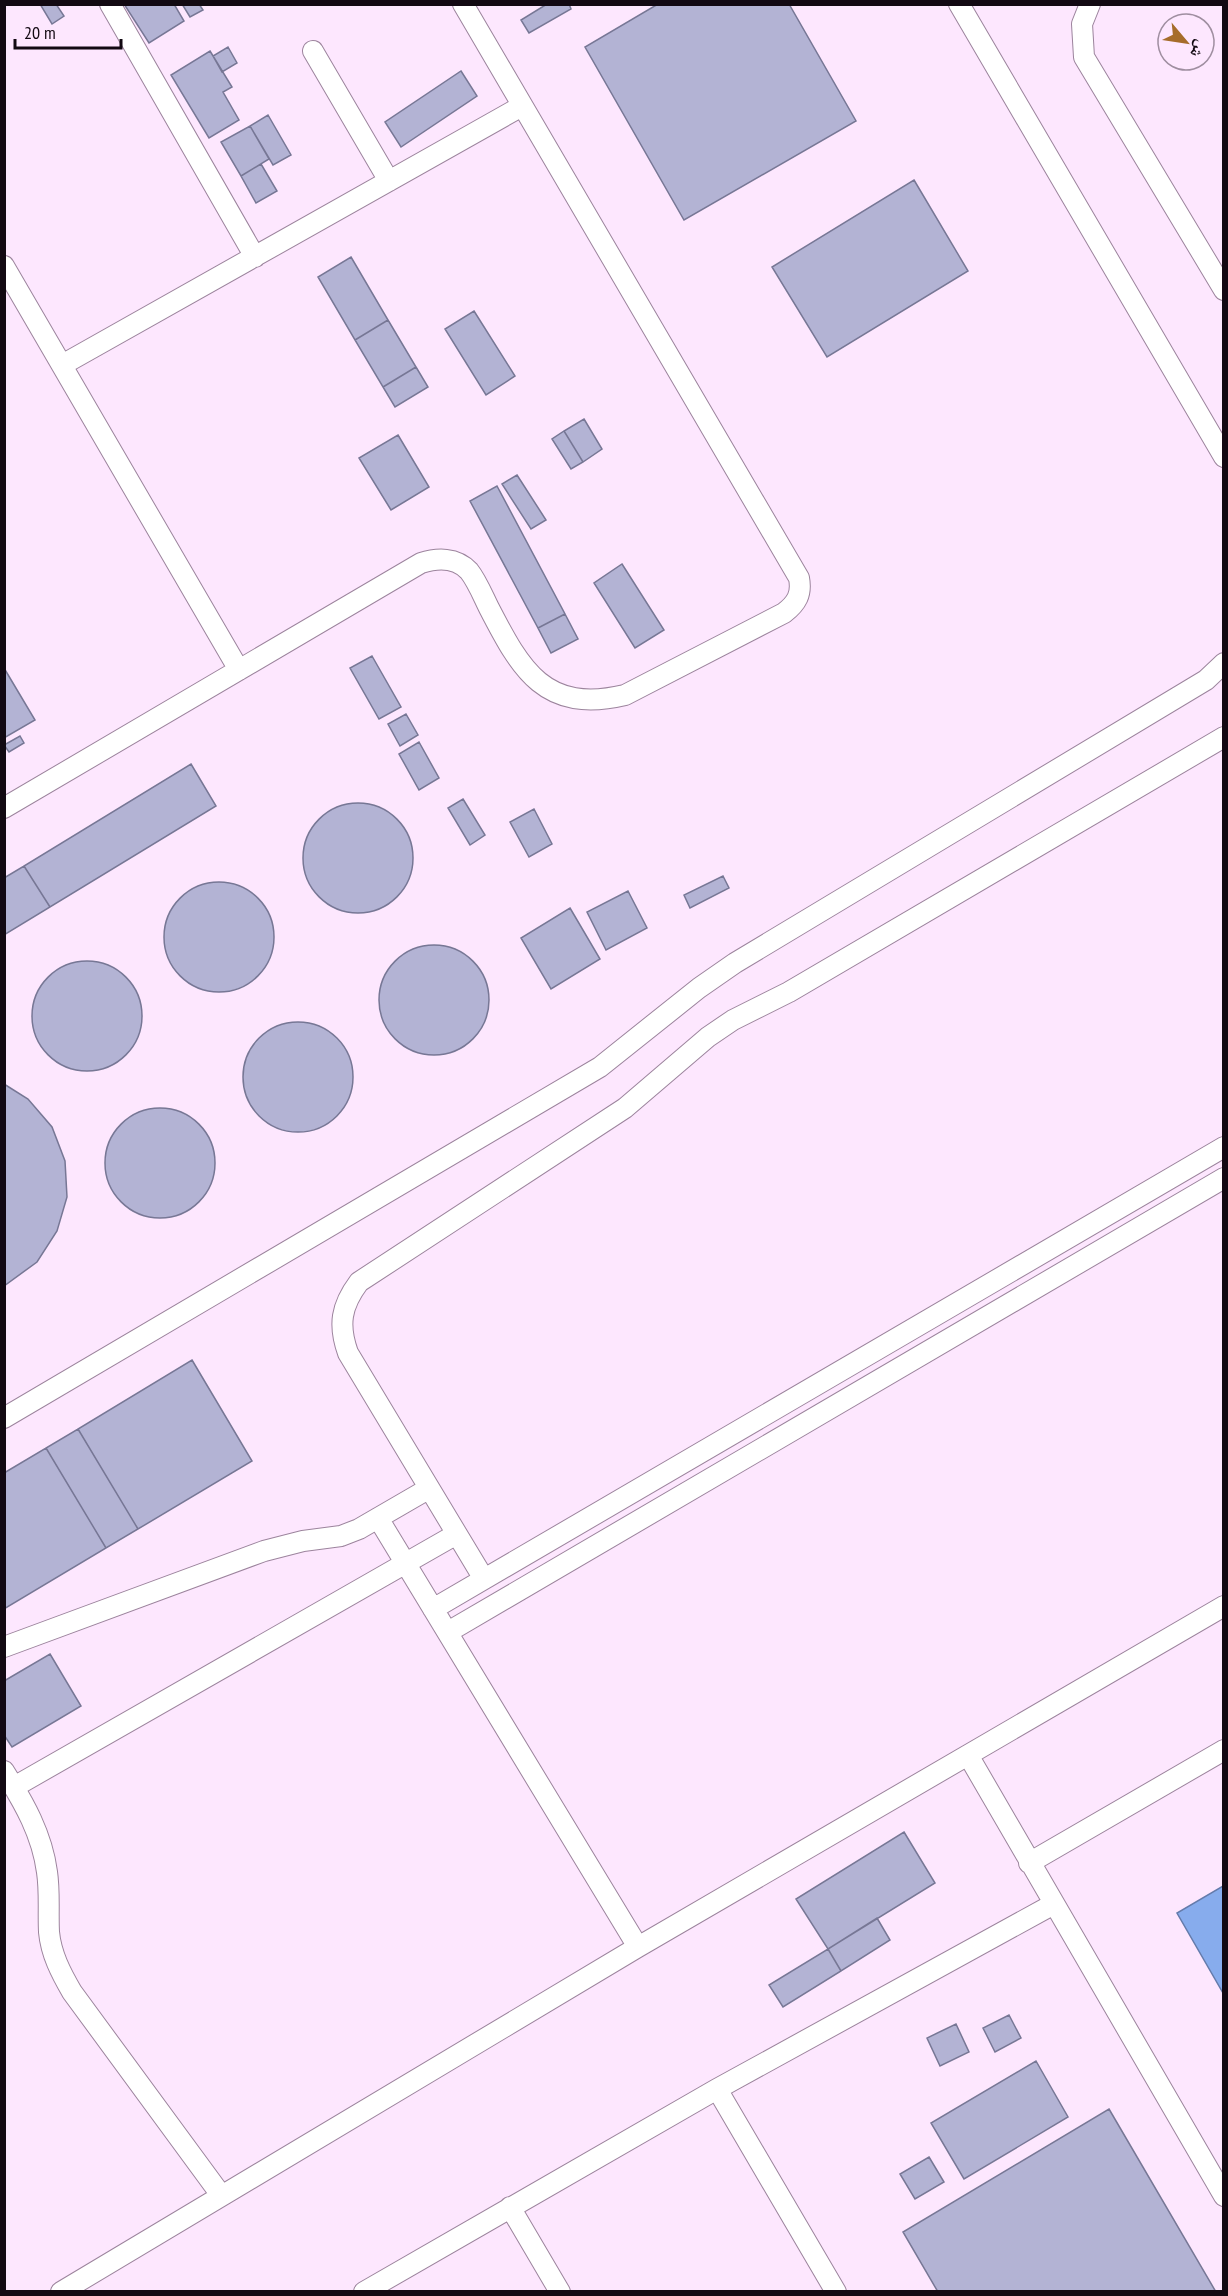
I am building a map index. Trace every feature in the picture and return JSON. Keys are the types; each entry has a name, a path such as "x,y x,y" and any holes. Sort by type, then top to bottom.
{"lane":[{"path":"110,4 255,257"},
{"path":"4,808 422,563 434,559 458,563 468,571 515,658 528,674 545,687 584,700 605,700 625,695 784,613 797,601 800,593 799,578 463,4"},
{"path":"959,4 1224,457"},
{"path":"1090,4 1083,24 1084,57 1224,290"},
{"path":"314,51 389,181"},
{"path":"62,365 522,106"},
{"path":"4,266 239,670"},
{"path":"4,1418 600,1067 699,988 735,963 1206,680 1224,663"},
{"path":"484,1580 348,1353 342,1336 341,1316 348,1298 359,1282 625,1108 708,1038 733,1020 789,992 1224,737"},
{"path":"434,1609 1224,1147"},
{"path":"448,1632 1224,1178"},
{"path":"4,1647 264,1551 303,1541 341,1536 428,1489"},
{"path":"378,1518 638,1947"},
{"path":"221,2195 72,1992 57,1964 49,1934 47,1872 41,1842 31,1814 9,1779 455,1535"},
{"path":"61,2292 83,2286 221,2195 638,1947 1224,1606"},
{"path":"1029,1863 1224,1750"},
{"path":"968,1755 1052,1905 1224,2196"},
{"path":"364,2292 717,2089 1052,1905"},
{"path":"717,2089 836,2292"},
{"path":"510,2207 560,2292"}],"water":[{"path":"1223,1886 1223,1993 1177,1913"}],"building":[{"path":"40,4 56,4 64,16 52,24"},
{"path":"124,4 174,4 184,21 149,43"},
{"path":"182,4 199,4 203,10 190,17"},
{"path":"547,4 569,4 571,9 529,33 521,20"},
{"path":"658,4 789,4 856,121 684,220 585,47"},
{"path":"228,47 237,63 222,72 213,56"},
{"path":"210,51 232,87 223,92 239,120 209,138 171,75"},
{"path":"461,71 477,96 401,147 385,122"},
{"path":"268,115 291,155 273,165 250,126"},
{"path":"250,126 269,159 241,176 221,142"},
{"path":"261,164 277,191 256,203 241,176"},
{"path":"914,180 968,271 827,357 772,267"},
{"path":"351,257 388,320 355,340 318,277"},
{"path":"474,311 515,376 486,395 445,329"},
{"path":"388,320 416,367 383,387 355,340"},
{"path":"416,367 428,387 395,407 383,387"},
{"path":"584,419 602,449 583,462 564,431"},
{"path":"564,431 583,462 571,469 552,439"},
{"path":"398,435 429,487 391,510 359,458"},
{"path":"517,475 546,520 531,529 502,484"},
{"path":"497,486 565,614 538,628 470,501"},
{"path":"622,564 664,630 635,648 594,583"},
{"path":"565,614 578,639 551,653 538,628"},
{"path":"372,656 401,707 379,719 350,668"},
{"path":"4,668 35,720 4,738"},
{"path":"406,714 418,735 400,746 388,724"},
{"path":"20,736 24,743 9,752 4,745"},
{"path":"419,742 439,778 419,790 399,754"},
{"path":"191,764 216,806 50,907 24,866"},
{"path":"463,799 485,835 470,845 448,808"},
{"path":"358,803 379,807 397,819 409,837 413,858 409,879 397,897 379,909 358,913 337,909 319,897 307,879 303,858 307,837 319,819 337,807"},
{"path":"534,809 552,844 529,857 510,822"},
{"path":"24,866 50,907 4,935 4,878"},
{"path":"723,876 729,888 690,908 684,895"},
{"path":"219,882 240,886 258,898 270,916 274,937 270,958 258,976 240,988 219,992 198,988 180,976 168,958 164,937 168,916 180,898 198,886"},
{"path":"628,891 647,928 606,950 587,912"},
{"path":"570,908 600,959 551,989 521,938"},
{"path":"434,945 455,949 473,961 485,979 489,1000 485,1021 473,1039 455,1051 434,1055 413,1051 395,1039 383,1021 379,1000 383,979 395,961 413,949"},
{"path":"87,961 108,965 126,977 138,995 142,1016 138,1037 126,1055 108,1067 87,1071 66,1067 48,1055 36,1037 32,1016 36,995 48,977 66,965"},
{"path":"298,1022 319,1026 337,1038 349,1056 353,1077 349,1098 337,1116 319,1128 298,1132 277,1128 259,1116 247,1098 243,1077 247,1056 259,1038 277,1026"},
{"path":"4,1084 28,1099 52,1127 65,1161 67,1197 57,1231 37,1262 4,1286"},
{"path":"160,1108 181,1112 199,1124 211,1142 215,1163 211,1184 199,1202 181,1214 160,1218 139,1214 121,1202 109,1184 105,1163 109,1142 121,1124 139,1112"},
{"path":"192,1360 252,1461 138,1529 78,1429"},
{"path":"78,1429 138,1529 106,1548 46,1448"},
{"path":"46,1448 106,1548 4,1609 4,1473"},
{"path":"50,1654 81,1706 12,1747 4,1735 4,1681"},
{"path":"904,1832 935,1883 828,1949 796,1899"},
{"path":"877,1918 890,1940 841,1971 828,1949"},
{"path":"828,1949 841,1971 783,2007 769,1985"},
{"path":"1009,2015 1021,2038 995,2052 983,2028"},
{"path":"956,2024 969,2052 940,2066 927,2038"},
{"path":"1036,2061 1068,2117 964,2179 931,2123"},
{"path":"1109,2109 1216,2292 938,2292 903,2232"},
{"path":"929,2157 944,2182 915,2199 900,2174"}]}
